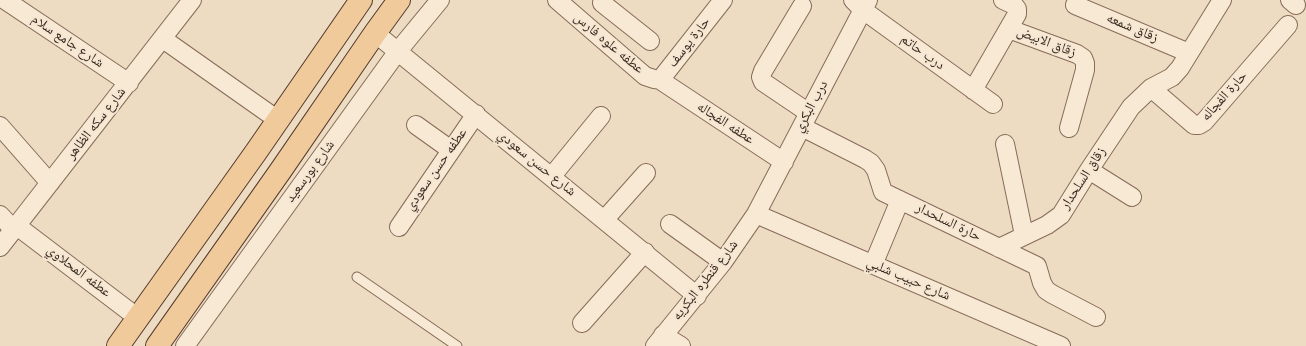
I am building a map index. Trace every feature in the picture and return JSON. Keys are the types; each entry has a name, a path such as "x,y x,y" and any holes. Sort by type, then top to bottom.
{"main road":[{"path":"118,346 361,0"},
{"name":"شارع بورسعيد","path":"157,346 277,176 375,32 399,0"}],"street":[{"name":"شارع جامع سلام","path":"5,0 129,83"},
{"name":"شارع سكه الظاهر","path":"0,247 192,0"},
{"name":"شارع بورسعيد","path":"186,346 398,51 440,0"},
{"name":"عطفه علوه فارس","path":"557,0 645,76 665,83"},
{"name":"حارة يوسف","path":"665,83 664,75 723,0"},
{"path":"972,90 1017,14 1017,9 1014,6 1003,0"},
{"path":"1151,88 1172,77 1180,68 1222,0"},
{"path":"585,24 604,1 650,41"},
{"name":"درب حاتم","path":"861,3 992,104"},
{"name":"درب البكري","path":"756,214 806,120 861,3"},
{"name":"زقاق شمعه","path":"1075,5 1189,53"},
{"name":"حارة السلحدار","path":"802,6 763,71 761,76 763,82 806,120 871,163 876,170 883,192 1037,266 1042,283 1046,290 1096,317"},
{"name":"حارة الفجاله","path":"1151,88 1194,125 1199,125 1204,122 1288,25"},
{"name":"زقاق الابيض","path":"1009,29 1077,54 1083,58 1086,63 1085,70 1069,128"},
{"name":"شارع حسن سعودي","path":"375,32 697,296"},
{"path":"163,39 278,120"},
{"name":"عطفه الفجاله","path":"665,83 784,162"},
{"name":"زقاق السلحدار","path":"999,248 1047,225 1061,215 1131,107 1151,88"},
{"name":"عطفه حسن سعودي","path":"399,227 476,114"},
{"path":"552,176 601,116"},
{"path":"416,125 452,150"},
{"path":"0,126 50,184"},
{"path":"1005,144 1024,235"},
{"path":"1089,170 1132,197"},
{"path":"605,220 646,173"},
{"path":"874,265 900,200"},
{"name":"شارع قنطره البكريه","path":"659,341 723,262 756,214"},
{"name":"شارع حبيب شلبي","path":"756,214 1061,346"},
{"name":"عطفه المحلاوي","path":"0,215 15,228 138,318"},
{"path":"670,224 723,262"},
{"path":"582,323 645,252"},
{"path":"659,341 681,346"}],"lane":[{"path":"357,277 457,346"}]}
